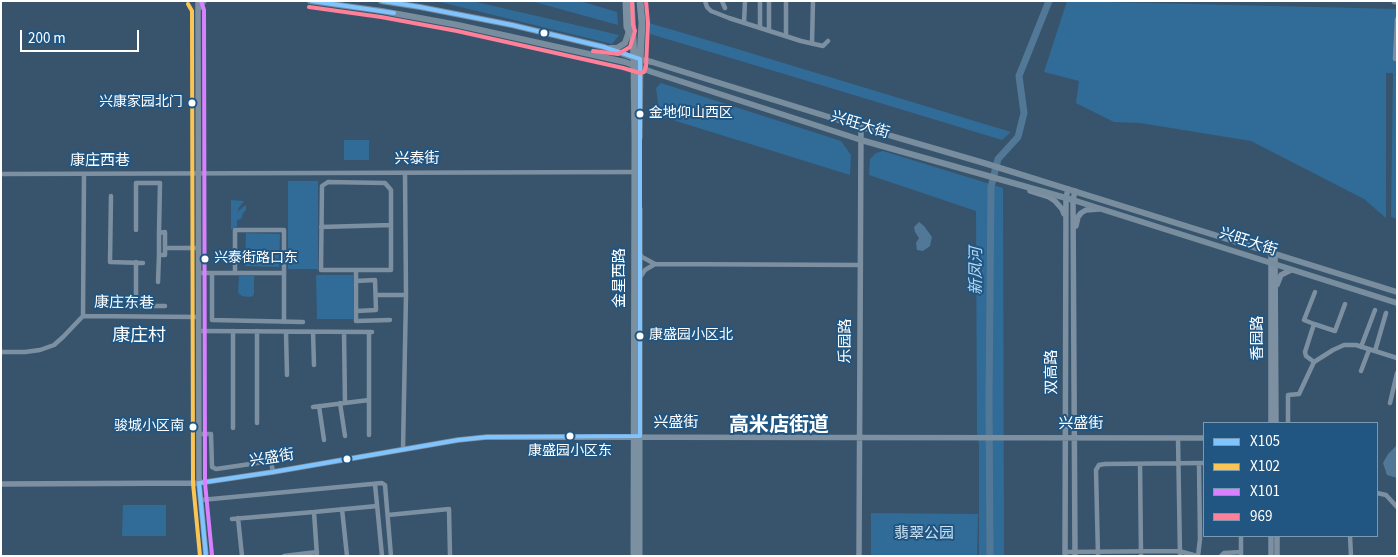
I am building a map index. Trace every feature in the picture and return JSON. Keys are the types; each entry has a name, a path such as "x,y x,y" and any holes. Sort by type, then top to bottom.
{"main road":[{"name":"兴旺大街","path":"310,1 382,11 458,25 625,62 637,62 984,163 1397,292"},
{"name":"兴旺大街","path":"381,1 512,25 604,48 637,62 861,140 1053,194 1397,303"},
{"path":"626,1 627,27 633,41"},
{"name":"金星西路","path":"631,1 633,41 637,62 640,278 634,556"},
{"path":"635,1 637,62"},
{"path":"637,62 642,23 640,1"},
{"path":"604,48 617,48 625,43 632,16"},
{"name":"金星西路","path":"637,62 635,172 639,556"},
{"path":"1053,194 1058,192 1056,186"},
{"path":"1097,198 1092,202 1098,208"}],"street":[{"path":"194,1 198,10"},
{"path":"198,1 199,483 206,556"},
{"path":"198,10 204,1"},
{"path":"705,1 710,11 744,23 812,44 824,46 828,41"},
{"path":"722,1 725,8"},
{"path":"744,23 745,1"},
{"path":"760,1 760,28"},
{"path":"769,1 769,31"},
{"path":"786,1 786,36"},
{"path":"812,1 812,44"},
{"path":"1397,19 1395,59 1397,59"},
{"name":"乐园路","path":"858,556 861,127"},
{"name":"兴泰街","path":"199,174 635,172"},
{"path":"403,449 406,295 405,173"},
{"name":"康庄西巷","path":"1,174 199,174"},
{"path":"83,316 84,174"},
{"path":"328,182 385,183 391,190 391,225 391,270 321,270 322,186 328,182"},
{"path":"136,230 136,183 160,183 158,282"},
{"path":"1017,184 1055,201 1062,209 1066,220"},
{"name":"双高路","path":"1065,554 1066,220 1072,190"},
{"path":"111,196 110,262 143,263"},
{"name":"双高路","path":"1069,199 1073,250 1075,554"},
{"path":"1073,250 1078,217 1086,210 1098,208"},
{"path":"321,227 391,225"},
{"path":"235,273 235,230 284,230 284,322"},
{"path":"159,233 165,232 165,255 159,255"},
{"path":"165,248 199,248"},
{"path":"639,252 642,257 655,264 860,265"},
{"name":"香园路","path":"1271,422 1273,254"},
{"path":"136,262 136,306 165,306"},
{"path":"640,278 645,270 655,264"},
{"name":"香园路","path":"1273,264 1276,287 1276,422"},
{"path":"356,270 356,321 390,320"},
{"path":"1276,287 1281,275 1291,270"},
{"path":"199,273 284,273"},
{"path":"212,273 212,320 303,322"},
{"path":"356,281 376,280 376,310 356,310"},
{"path":"1315,292 1304,320 1335,331 1345,304"},
{"path":"376,295 406,295"},
{"path":"1362,347 1375,310"},
{"path":"1361,371 1372,350 1386,313"},
{"name":"康庄东巷","path":"1,352 25,352 40,350 54,345 83,316 199,317"},
{"path":"1314,324 1305,352 1306,356 1314,362"},
{"path":"199,331 371,332 369,435"},
{"path":"233,331 233,428"},
{"path":"257,331 257,423"},
{"path":"286,332 287,375"},
{"path":"314,332 314,365"},
{"path":"344,332 342,403 345,436"},
{"path":"1288,422 1288,395 1299,394 1314,362 1333,350 1344,344 1356,345 1397,358"},
{"path":"1390,403 1397,373"},
{"path":"313,407 369,400"},
{"path":"319,406 324,440"},
{"path":"199,434 211,434 212,467 271,461 273,472"},
{"name":"兴盛街","path":"1,484 199,483 458,440 488,437 858,436 1203,438"},
{"path":"1178,438 1180,553"},
{"path":"1140,464 1141,554"},
{"path":"1065,554 1075,554 1098,554 1141,554 1180,553 1198,556 1202,464 1099,465 1096,470 1098,554"},
{"path":"201,500 382,483 385,485 391,556"},
{"path":"375,484 382,556"},
{"path":"1378,493 1386,495 1397,507"},
{"path":"232,519 377,506"},
{"path":"342,509 347,556"},
{"path":"388,515 449,509 450,556"},
{"path":"284,556 317,554 314,512"},
{"path":"238,518 242,556"},
{"path":"1221,556 1224,553 1241,554 1241,537"},
{"path":"1271,537 1271,556"},
{"path":"1277,537 1277,556"},
{"path":"1350,537 1350,556"}],"green space":[{"path":"436,1 472,1 619,35 612,44"},
{"path":"531,1 580,1 617,12 618,25"},
{"path":"1067,1 1397,9 1397,219 1391,217 1393,73 1386,73 1386,218 1364,199 1251,141 1140,123 1114,122 1076,103 1079,81 1044,72"},
{"path":"649,23 1011,132 1002,140 650,34"},
{"path":"661,83 841,141 851,155 850,175 660,116 656,88"},
{"path":"344,140 369,140 369,160 344,160"},
{"path":"883,151 1003,188 1004,556 979,556 976,211 869,175 870,159 876,153"},
{"path":"288,181 318,181 318,269 288,269"},
{"path":"231,200 244,201 238,209 238,213 246,205 246,210 241,219 237,220 237,226 231,230"},
{"path":"246,233 280,234 279,267 245,266"},
{"path":"316,275 353,275 353,319 317,319"},
{"path":"239,276 254,276 253,296 242,296 238,293"},
{"path":"123,505 166,505 166,536 122,536"},
{"name":"翡翠公园","path":"871,513 978,514 977,556 871,556"}],"shaded area":[{"path":"919,222 932,237 930,246 923,251 917,250 916,243 919,238 914,227"},
{"path":"1397,445 1397,478 1387,475 1383,463 1388,454"}],"waterway":[{"name":"新凤河","path":"990,556 991,187 998,159 1018,137 1024,113 1019,76 1049,1"}],"transit line":[{"name":"X101","path":"201,1 204,10 205,483 212,555"},
{"name":"X105","path":"312,1 394,13"},
{"name":"X105","path":"199,483 458,440 487,437 640,436 640,59 604,47 512,25 383,1"},
{"name":"969","path":"593,51 618,54 630,47 635,31 632,1"},
{"name":"969","path":"309,7 381,17 457,31 640,73 644,72 646,67 648,23 646,1"},
{"name":"X102","path":"188,4 192,11 193,483 200,556"},
{"name":"X105","path":"199,483 206,556"}],"place":[{"name":"兴康家园北门","path":"192,103"},
{"name":"金地仰山西区","path":"640,114"},
{"name":"兴泰街路口东","path":"205,259"},
{"name":"康盛园小区北","path":"640,336"},
{"name":"骏城小区南","path":"193,427"},
{"name":"康盛园小区东","path":"570,436"}],"district":[{"name":"康庄村","path":"139,337"},
{"name":"高米店街道","path":"779,427"}]}
